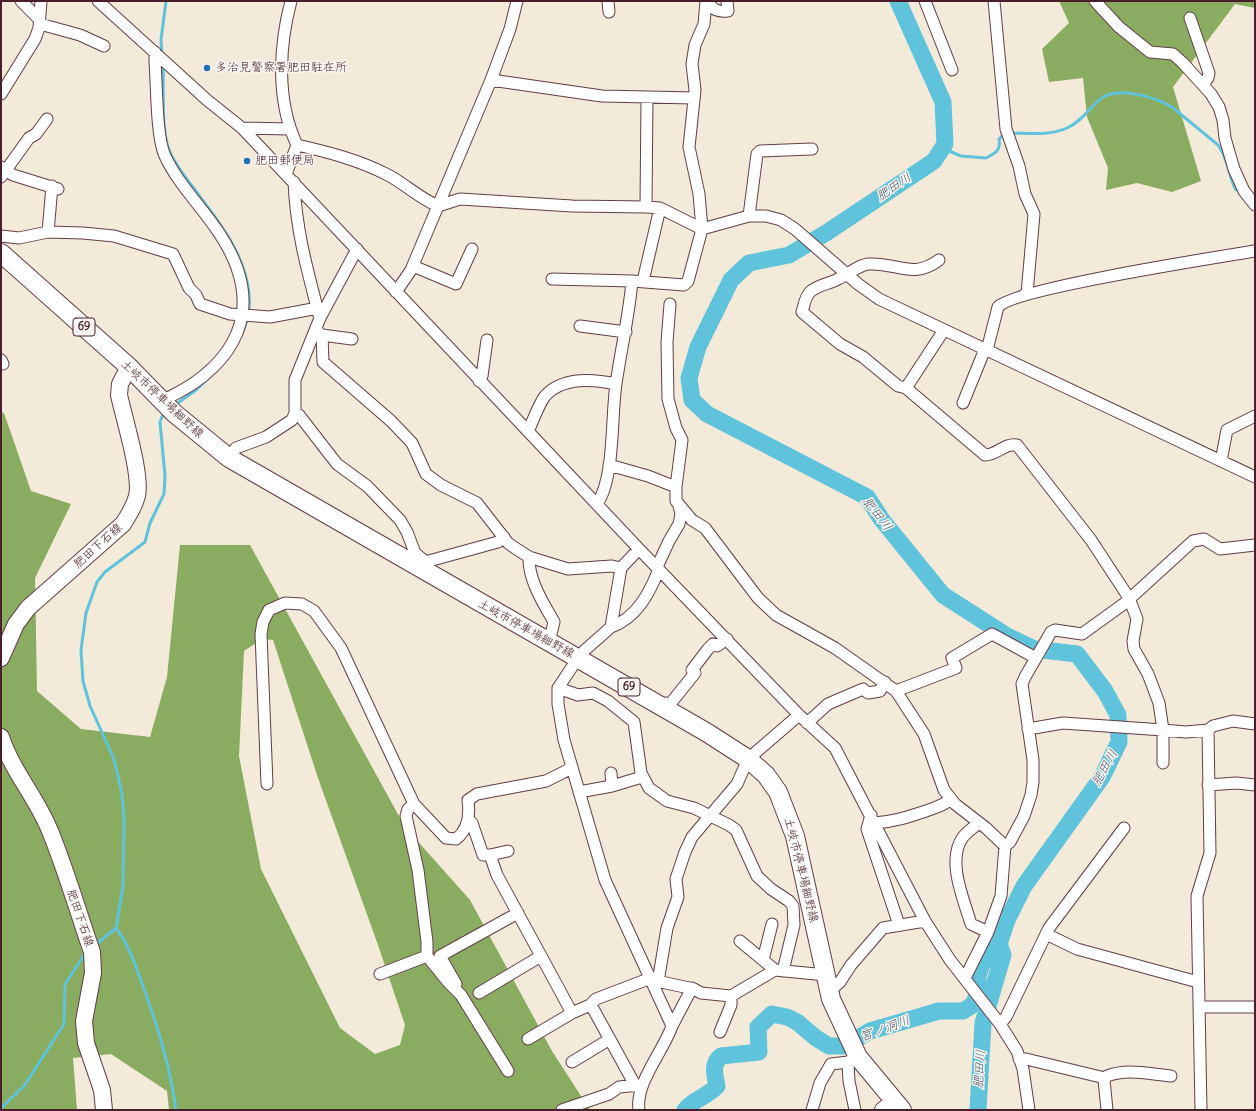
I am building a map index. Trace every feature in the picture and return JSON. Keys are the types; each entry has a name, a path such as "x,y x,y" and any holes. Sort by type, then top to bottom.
{"main road":[{"name":"土岐市停車場細野線","path":"1,253 129,367 167,406 229,458 332,516 456,590 662,707 748,759 766,775 778,792 788,814 795,836 829,992 853,1060 893,1107"},
{"name":"肥田下石線","path":"1,658 16,624 28,608 123,524 132,510 137,495 138,479 119,395 120,384 129,367"},
{"name":"肥田下石線","path":"1,737 7,756 37,804 50,831 92,952 93,973 84,1021 86,1043 102,1090 104,1110"}],"street":[{"path":"21,1 40,22 80,35 104,46"},
{"path":"1,94 35,39 40,22 40,1"},
{"path":"98,1 207,100 242,128 639,549 803,719 835,748 925,921 950,960 1010,1039 1023,1069 1029,1110"},
{"path":"291,1 283,45 282,82 290,129 297,145 290,178 302,249 319,313 319,332 323,362 392,421 412,443 426,474 441,485 477,502 504,537 515,548 529,557 568,569 612,566 621,568"},
{"path":"396,292 413,266 491,80 510,29 517,1"},
{"path":"707,2 715,11 719,12 728,11 727,1"},
{"path":"925,1 952,70"},
{"path":"994,1 1006,129 1019,166 1025,194 1034,214 1027,294 1024,295"},
{"path":"1095,1 1119,26 1150,52 1173,54 1202,82 1219,107 1223,120 1225,138 1234,169 1244,191 1255,205"},
{"path":"552,279 644,281 684,285 688,281 702,229 699,194 689,147 694,98 692,64 695,45 704,24 707,2"},
{"path":"1187,19 1209,73 1208,78 1202,82"},
{"path":"156,53 155,62 162,147 170,166 219,233 235,261 244,295 247,316 231,344 216,364 167,406"},
{"path":"491,80 602,96 694,98"},
{"path":"646,207 647,98"},
{"path":"47,119 36,134 29,138 2,171 55,188 48,232"},
{"path":"242,128 290,129"},
{"path":"297,145 372,167 390,176 424,200 438,206 460,199 572,206 660,208 702,229 749,216 766,216 781,220 879,299 1255,477"},
{"path":"749,216 757,154 760,151 812,149"},
{"path":"644,281 660,208"},
{"path":"1,236 19,238 48,232 114,236 173,254 189,288 196,295 200,304 230,314 247,316 270,317 319,313"},
{"path":"319,313 357,249"},
{"path":"413,266 456,284 472,249"},
{"path":"963,403 986,350 998,307 1001,303 1024,295 1123,274 1255,251"},
{"path":"939,260 932,265 917,270 867,264 858,266 848,275 811,291 807,295 802,312 840,344 863,357 898,386 906,388 984,455 990,455 1010,444 1017,445 1091,540 1129,598 1137,619 1133,641 1134,650 1148,674 1159,703 1163,730 1163,763"},
{"path":"597,504 608,481 616,384 626,332 632,281"},
{"path":"670,304 667,342 668,399 676,428 682,440 676,487 676,501 692,520 704,528 758,598 776,615 835,648 896,691 924,734 944,790 951,799 1005,846"},
{"path":"580,326 626,332"},
{"path":"906,388 944,330"},
{"path":"319,332 352,339"},
{"path":"229,458 236,448 266,437 292,420 295,413 295,380 319,332"},
{"path":"479,381 482,376 487,340"},
{"path":"526,429 530,427 545,397 562,384 579,380 616,384"},
{"path":"295,413 299,415 337,464 367,486 400,520 407,532 415,553 425,562 455,582 456,590"},
{"path":"1221,461 1227,430 1255,416"},
{"path":"609,465 648,476 676,487"},
{"path":"672,1026 654,980 605,880 564,740 558,704 558,688 585,650 611,627 621,623 642,603 648,595 669,541 679,524 682,514 680,505"},
{"path":"425,562 498,542 504,537"},
{"path":"965,978 988,932 1000,896 1005,846 1010,842 1024,816 1032,795 1034,770 1022,684 1036,657 1052,632 1055,630 1082,634 1110,616 1193,541 1204,539 1220,549 1255,545"},
{"path":"611,627 621,568 639,549"},
{"path":"529,557 537,591 554,622 549,642"},
{"path":"267,784 261,634 263,622 269,610 285,603 302,604 314,611 341,648 414,804 446,838 456,839 463,834 468,819 468,800 477,794 546,781 572,768"},
{"path":"896,691 956,668 952,658 992,634 1036,657"},
{"path":"662,707 666,703 670,704 695,673 692,670 708,649 714,644 717,646 727,639"},
{"path":"654,980 667,928 678,897 676,879 678,868 692,837 708,816 737,784 748,759 803,719 828,704 863,689 868,693 880,691 885,682"},
{"path":"528,1039 572,1013 591,1004 596,999 654,980 692,988 701,992 731,996 779,971 794,925 793,906 789,901 771,889 757,876 736,830 729,824 687,806 667,801 654,793 642,776 634,722 608,701 593,693 578,695 558,688"},
{"path":"1028,729 1063,723 1100,724 1186,732 1208,730 1213,726 1233,721 1255,724"},
{"path":"1201,1110 1197,896 1210,853 1208,730"},
{"path":"611,773 612,786"},
{"path":"579,792 612,786 642,776"},
{"path":"1208,785 1236,783 1255,785"},
{"path":"873,819 885,823 913,817 945,804 951,799"},
{"path":"414,804 408,809 406,816 418,870 427,942 427,956 458,992 508,1071"},
{"path":"468,819 472,822 483,855 490,856 508,851"},
{"path":"873,819 867,829 899,925"},
{"path":"980,823 963,838 957,853 956,873 971,924 988,932"},
{"path":"1000,1024 1006,1017 1046,934 1061,909 1124,828"},
{"path":"490,856 497,875 572,1013"},
{"path":"458,992 458,987 440,956 518,913"},
{"path":"829,992 840,982 844,974 878,932 883,928 925,921"},
{"path":"763,960 772,924"},
{"path":"1046,934 1077,949 1198,982"},
{"path":"740,941 779,971 826,975"},
{"path":"380,974 427,956"},
{"path":"479,993 541,956"},
{"path":"639,1110 639,1085 668,1037 672,1026 692,988"},
{"path":"720,1032 731,1005 731,996"},
{"path":"591,1004 610,1040 639,1085"},
{"path":"1199,1007 1255,1007"},
{"path":"572,1062 610,1040"},
{"path":"1019,1058 1026,1058 1105,1078 1106,1076 1118,1072 1170,1076"},
{"path":"812,1110 820,1083 831,1064 853,1060 849,1081 855,1110"},
{"path":"1105,1078 1106,1110"},
{"path":"562,1110 609,1094 619,1087 639,1085"}],"green space":[{"path":"1059,1 1255,1 1255,8 1235,4 1173,87 1201,181 1172,192 1137,183 1106,190 1108,168 1087,117 1083,78 1049,82 1042,49 1069,23"},
{"path":"1,412 4,413 31,491 71,504 35,578 37,691 81,729 150,737 167,677 180,545 250,545 405,827 470,900 552,1051 590,1110 169,1110 167,1091 111,1054 73,1058 77,1110 1,1110","holes":["262,639 273,640 318,778 405,1025 400,1045 375,1054 340,1028 261,869 239,756 244,651"]}],"waterway":[{"path":"162,55 161,40 166,1"},
{"name":"肥田川","path":"898,1 943,102 945,144 934,161 826,233 789,255 749,263 731,280 698,347 689,378 692,400 707,414 867,497 882,520 943,595 1007,636 1034,649 1077,654 1105,691 1118,715 1119,742 1102,777 1024,886 1007,920 999,944 1003,955 983,1023 978,1110"},
{"path":"163,65 164,120 166,141 169,150 179,168 226,233 240,258 245,272 248,286 249,305 248,318 241,336"},
{"path":"1010,133 1032,134 1060,131 1076,122 1099,100 1106,96 1115,93 1146,96 1172,107 1218,145 1224,155 1233,185 1236,190"},
{"path":"942,148 961,156 986,158 997,151 999,139 1004,134"},
{"path":"175,405 196,390 211,376"},
{"path":"95,945 116,928 123,886 124,818 122,794 114,759 90,706 83,681 81,650 86,613 97,582 105,572 145,542 150,523 164,494 165,476 160,422 164,412"},
{"path":"116,928 132,957 154,1019 167,1063 176,1110"},
{"name":"宮ノ洞川","path":"685,1110 688,1106 709,1093 717,1086 715,1066 721,1056 759,1052 758,1027 772,1014 787,1017 797,1022 816,1038 829,1046 844,1046 870,1031 939,1011 963,1011 971,1006 975,1001 978,989 978,976 982,964 999,944"},
{"path":"1,1108 24,1086 64,1024 65,984 86,952"}],"place":[{"name":"多治見警察署肥田駐在所","path":"207,68"},
{"name":"肥田郵便局","path":"247,161"}]}
